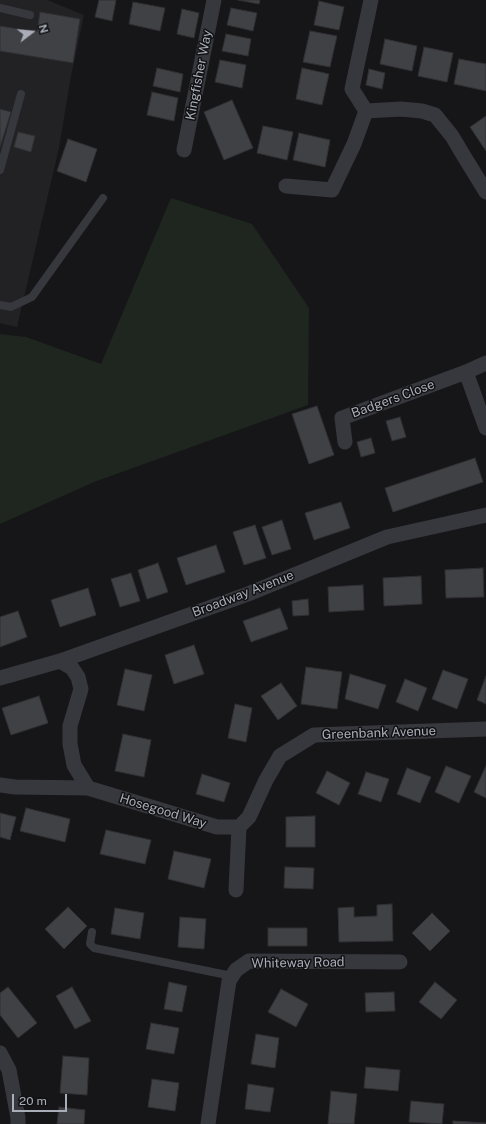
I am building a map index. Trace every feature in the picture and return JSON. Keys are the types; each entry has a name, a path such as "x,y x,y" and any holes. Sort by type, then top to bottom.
{"street":[{"name":"Kingfisher Way","path":"184,150 214,0"},
{"path":"366,111 352,88 371,0"},
{"path":"366,111 401,109 422,111 435,115 452,136 486,192"},
{"path":"286,186 332,190 354,144 366,111"},
{"name":"Badgers Close","path":"345,442 342,418 466,372 486,362"},
{"path":"466,372 486,428"},
{"name":"Broadway Avenue","path":"0,678 60,661 248,594 387,537 486,515"},
{"path":"60,661 72,668 78,677 81,689 70,726 70,744 74,765 88,788"},
{"name":"Greenbank Avenue","path":"239,827 249,816 266,780 280,756 314,735 486,729"},
{"name":"Hosegood Way","path":"0,785 16,787 88,788 217,828 239,827"},
{"path":"236,890 239,827"},
{"name":"Whiteway Road","path":"232,976 236,970 249,961 400,962"},
{"path":"208,1124 229,981 232,976"},
{"path":"0,1053 9,1070 18,1124"}],"lane":[{"path":"0,8 30,15"},
{"path":"0,170 21,94"},
{"path":"0,305 10,307 32,297 102,198"},
{"path":"92,932 90,944 94,948 232,976"}],"shaded area":[{"path":"0,0 47,0 84,15 71,76 59,148 17,327 0,323"},
{"path":"171,198 252,224 309,308 308,405 94,482 0,524 0,334 26,337 101,364"}],"building":[{"path":"99,0 116,0 112,21 95,17"},
{"path":"238,0 260,0 259,4"},
{"path":"319,1 344,7 339,30 314,25"},
{"path":"133,2 165,8 160,31 129,24"},
{"path":"231,8 257,13 253,31 227,25"},
{"path":"182,9 199,13 194,38 177,34"},
{"path":"40,12 80,19 73,63 0,51 0,26 37,32"},
{"path":"310,31 337,36 330,67 303,62"},
{"path":"226,34 251,39 248,56 222,51"},
{"path":"385,39 417,46 412,71 380,64"},
{"path":"424,47 453,53 447,82 418,76"},
{"path":"459,59 486,64 486,91 454,84"},
{"path":"220,60 246,65 242,88 215,82"},
{"path":"157,68 183,74 180,92 153,86"},
{"path":"302,68 329,74 322,105 296,99"},
{"path":"369,69 385,73 382,89 366,85"},
{"path":"152,92 178,98 174,121 147,115"},
{"path":"232,100 253,148 224,160 204,112"},
{"path":"0,109 11,112 0,147"},
{"path":"486,116 486,151 470,127"},
{"path":"263,126 293,132 287,160 257,153"},
{"path":"18,132 35,136 31,152 14,147"},
{"path":"299,133 330,140 325,167 293,160"},
{"path":"68,139 97,149 86,182 57,171"},
{"path":"317,406 334,455 309,464 292,414"},
{"path":"400,417 406,437 392,441 386,421"},
{"path":"371,438 375,453 361,457 357,442"},
{"path":"475,458 483,482 393,512 385,488"},
{"path":"341,502 350,528 314,540 305,513"},
{"path":"282,520 291,549 272,555 262,527"},
{"path":"255,525 266,558 244,565 233,532"},
{"path":"216,545 225,572 186,585 177,558"},
{"path":"158,563 168,592 147,599 138,570"},
{"path":"483,568 484,597 446,598 445,570"},
{"path":"131,573 140,601 120,607 111,579"},
{"path":"421,576 422,604 384,606 383,578"},
{"path":"363,585 364,610 329,612 328,587"},
{"path":"88,588 96,615 60,627 51,600"},
{"path":"308,599 309,615 293,616 292,601"},
{"path":"280,608 288,629 251,642 243,621"},
{"path":"18,611 27,637 0,647 0,617"},
{"path":"194,645 204,674 174,684 165,655"},
{"path":"306,667 342,672 337,709 301,704"},
{"path":"125,669 152,675 144,711 117,705"},
{"path":"443,670 468,679 457,709 432,699"},
{"path":"350,674 386,685 378,709 345,699"},
{"path":"486,676 486,704 477,700"},
{"path":"405,679 427,688 418,711 396,702"},
{"path":"281,683 297,706 278,720 261,696"},
{"path":"39,696 48,723 11,735 2,708"},
{"path":"235,704 252,708 246,742 228,738"},
{"path":"123,734 151,740 144,777 115,771"},
{"path":"446,766 471,776 459,803 435,792"},
{"path":"486,766 486,798 474,792"},
{"path":"407,768 431,777 420,803 397,794"},
{"path":"327,771 350,783 339,805 316,793"},
{"path":"366,772 389,779 381,802 358,794"},
{"path":"202,774 230,783 224,802 196,794"},
{"path":"26,808 70,819 65,842 20,831"},
{"path":"0,813 16,817 10,840 0,837"},
{"path":"315,816 315,847 286,847 286,817"},
{"path":"106,830 151,840 145,864 100,854"},
{"path":"174,851 211,859 204,888 168,879"},
{"path":"285,867 314,868 313,889 284,888"},
{"path":"392,904 393,941 339,942 338,908 354,907 354,917 377,916 377,905"},
{"path":"68,907 87,926 64,949 45,929"},
{"path":"115,908 144,913 140,939 111,934"},
{"path":"432,913 450,931 430,951 412,933"},
{"path":"180,917 206,919 204,949 178,947"},
{"path":"268,928 307,928 307,946 268,946"},
{"path":"169,982 187,986 182,1012 164,1009"},
{"path":"435,982 457,1000 441,1019 419,1002"},
{"path":"8,987 37,1023 18,1038 0,1015 0,993"},
{"path":"72,987 91,1021 75,1029 56,996"},
{"path":"281,989 308,1004 296,1027 268,1012"},
{"path":"394,992 395,1011 366,1012 365,993"},
{"path":"151,1023 179,1028 174,1054 146,1049"},
{"path":"256,1034 279,1038 275,1068 251,1064"},
{"path":"63,1056 89,1058 87,1095 60,1093"},
{"path":"366,1067 400,1070 398,1091 364,1088"},
{"path":"152,1079 179,1083 175,1111 148,1107"},
{"path":"248,1084 274,1088 270,1112 245,1109"},
{"path":"331,1091 357,1094 354,1124 328,1124"},
{"path":"411,1101 444,1104 442,1124 409,1122"},
{"path":"59,1107 85,1110 84,1124 57,1124"},
{"path":"453,1121 486,1123 486,1124 453,1124"}]}
